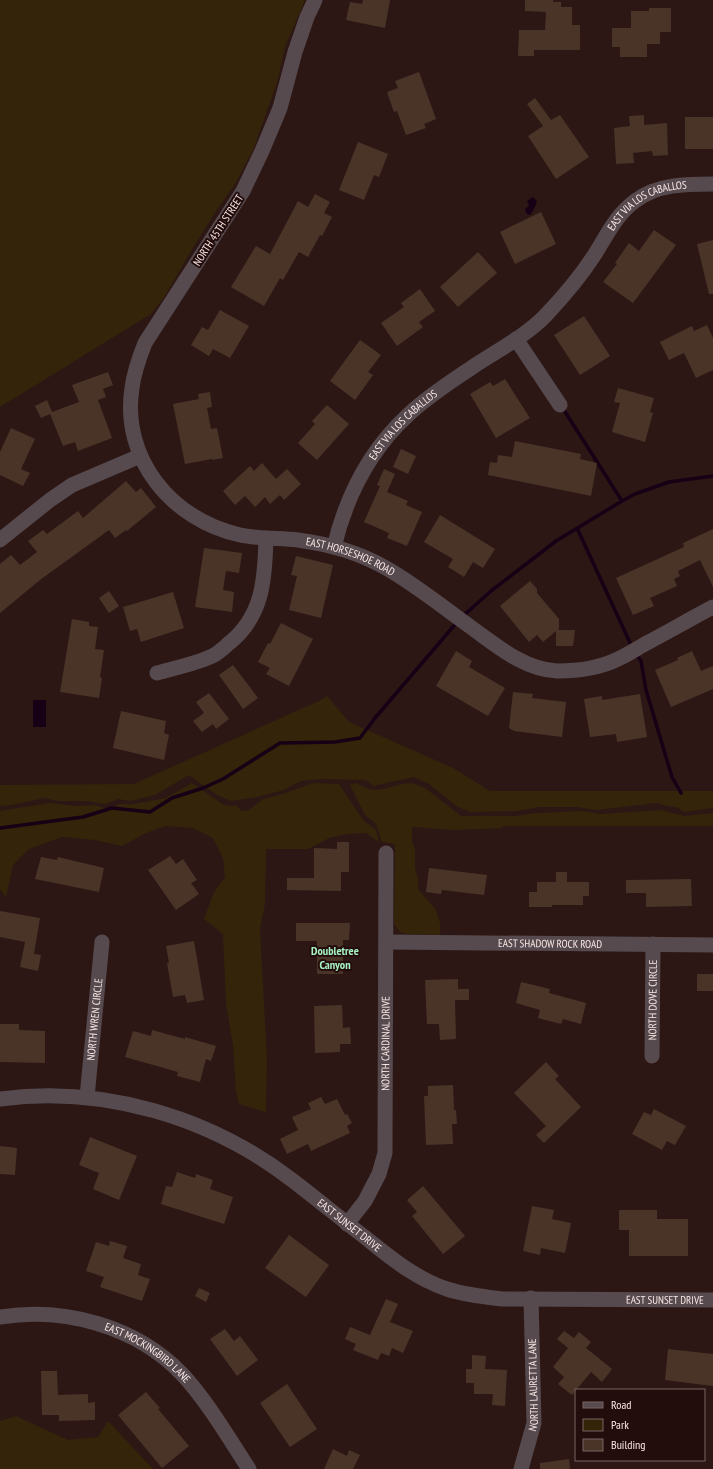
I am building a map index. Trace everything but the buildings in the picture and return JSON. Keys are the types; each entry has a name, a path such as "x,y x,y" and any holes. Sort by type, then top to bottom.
{"street":[{"name":"NORTH 45TH STREET","path":"140,456 134,433 131,411 131,389 135,367 144,343 243,191 280,108 295,52 307,17 315,0"},
{"name":"EAST VIA LOS CABALLOS","path":"334,547 348,500 370,460 389,435 408,414 440,389 516,339 544,317 565,294 595,254 612,225 624,210 635,201 646,194 665,187 690,184 713,184"},
{"path":"516,339 560,405"},
{"name":"EAST HORSESHOE ROAD","path":"140,456 164,492 190,515 218,529 242,536 298,540 334,547 369,560 404,579 513,657 537,667 555,671 579,670 618,659 713,607"},
{"path":"0,540 50,500 72,485 140,456"},
{"path":"158,673 198,662 217,654 235,640 246,627 254,612 263,584 266,566 266,538"},
{"name":"NORTH CARDINAL DRIVE","path":"347,1224 365,1201 379,1174 385,1153 387,942 386,853"},
{"name":"NORTH WREN CIRCLE","path":"87,1097 102,942"},
{"name":"EAST SHADOW ROCK ROAD","path":"387,942 713,945"},
{"name":"NORTH DOVE CIRCLE","path":"652,1056 653,944"},
{"name":"EAST SUNSET DRIVE","path":"0,1098 64,1095 114,1101 156,1111 214,1132 252,1153 288,1178 400,1265 418,1276 447,1289 469,1295 496,1298 713,1300"},
{"name":"NORTH LAURETTA LANE","path":"522,1469 534,1423 531,1298"},
{"name":"EAST MOCKINGBIRD LANE","path":"0,1317 20,1314 48,1314 76,1318 111,1328 136,1340 162,1356 182,1374 202,1398 249,1469"}],"green space":[{"path":"0,0 305,0 285,47 277,83 253,150 235,184 194,246 165,296 151,314 0,407"},
{"path":"327,696 349,722 453,768 490,791 713,791 713,808 684,812 677,807 657,803 596,810 577,807 538,807 518,811 471,812 458,807 429,784 414,777 373,786 366,780 319,779 301,781 284,790 257,797 231,801 217,795 189,775 155,795 131,801 118,799 105,804 87,801 58,801 44,798 0,806 0,785 134,784"},
{"path":"192,783 224,805 237,806 241,811 249,810 263,799 314,783 339,784 363,820 376,830 379,842 366,833 347,834 329,838 308,849 266,849 265,904 260,929 267,1060 266,1112 239,1104 236,1091 233,1045 226,1004 223,934 204,919 214,892 225,877 223,858 213,838 193,828 165,826 146,833 122,846 95,840 62,837 29,849 13,865 6,897 0,889 0,811 50,803 74,806 95,805 107,809 120,804 134,804 166,798"},
{"path":"356,783 371,790 384,789 412,783 425,788 461,816 515,816 536,813 583,811 601,814 660,810 685,816 713,813 713,826 503,826 502,828 454,830 412,827 412,842 415,849 415,868 418,878 418,889 436,910 440,923 440,935 406,934 399,931 394,924 395,844 382,842 376,824 365,815 350,785"},
{"path":"16,1416 68,1440 98,1437 108,1421 153,1469 0,1469 0,1421"}],"shaded area":[{"path":"533,197 537,201 531,214 529,215 526,213 525,209 529,206 527,201"},
{"path":"33,700 46,700 46,727 33,727"}],"waterway":[{"path":"562,407 622,501"},
{"path":"462,617 491,591 556,541 622,501 635,494 669,482 713,476"},
{"path":"577,528 632,647"},
{"path":"0,828 83,817 112,808 150,812 172,798 203,788 223,779 280,743 335,742 360,738 375,718 458,621"},
{"path":"636,654 641,661 646,690 672,777 681,793"}],"district":[{"name":"Doubletree Canyon","path":"335,958"}]}
